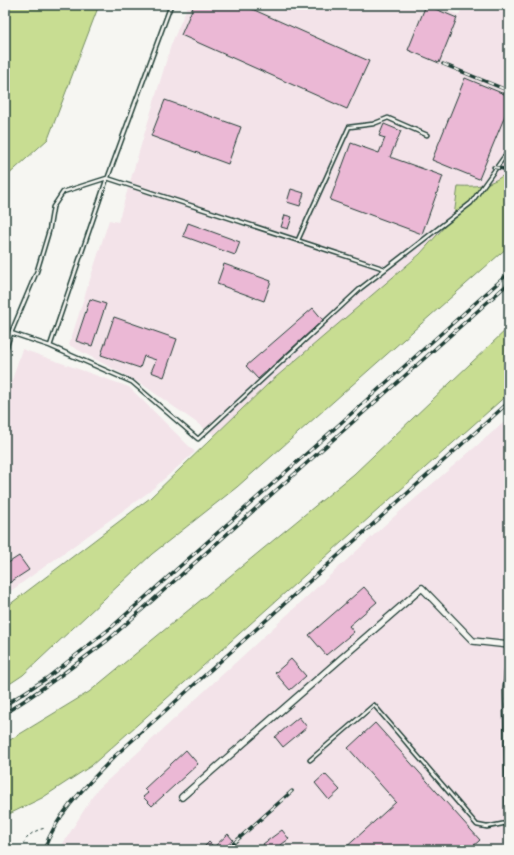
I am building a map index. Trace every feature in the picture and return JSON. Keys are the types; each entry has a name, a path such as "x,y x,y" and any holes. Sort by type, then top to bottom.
{"street":[{"path":"182,797 422,588 473,641 509,645"}],"lane":[{"path":"50,346 170,5"},
{"path":"298,240 349,127 373,124 388,118 427,135"},
{"path":"10,333 50,346 132,382 198,440 361,288 471,203 509,150"},
{"path":"106,183 108,178"},
{"path":"5,352 10,333 37,271 49,231 52,207 63,192 108,178 386,269"},
{"path":"508,850 505,688 509,645"},
{"path":"310,760 374,705 477,825 487,827 507,823"}],"path":[{"path":"21,850 24,841 32,833 46,828"}],"shaded area":[{"path":"188,5 431,5 459,15 463,5 509,5 509,185 495,187 214,435 143,385 69,345 109,220 118,222 171,45"},
{"path":"22,349 129,387 195,452 149,492 5,595 5,402"},
{"path":"509,418 509,850 59,850 96,791 389,521"}],"green space":[{"path":"5,5 99,5 48,139 5,178"},
{"path":"509,171 509,246 237,487 152,554 23,675 5,687 5,608 150,498 269,383 420,254 454,216 458,186 485,184 503,176"},
{"path":"509,327 509,393 91,766 42,798 5,816 5,743 89,692 354,474"}],"building":[{"path":"194,5 243,5 369,61 347,109 181,35"},
{"path":"426,5 457,18 439,63 408,50"},
{"path":"465,78 509,96 509,106 479,179 432,160"},
{"path":"165,100 241,127 228,164 151,136"},
{"path":"384,124 401,131 390,157 443,176 422,234 330,200 351,143 379,153 385,138 379,136"},
{"path":"291,189 304,193 300,206 287,202"},
{"path":"285,215 292,217 288,229 281,227"},
{"path":"188,223 240,242 235,255 183,236"},
{"path":"224,264 271,281 264,301 217,284"},
{"path":"90,299 106,304 92,346 76,341"},
{"path":"313,308 323,320 258,379 246,366"},
{"path":"114,317 177,339 164,377 151,372 156,360 144,356 140,368 101,355"},
{"path":"19,556 29,570 9,583 5,577 5,565"},
{"path":"364,587 377,602 349,626 354,632 326,655 309,635"},
{"path":"291,659 306,676 290,690 275,673"},
{"path":"299,717 307,727 283,747 275,737"},
{"path":"375,723 480,840 469,850 343,850 396,802 348,748"},
{"path":"186,750 198,764 152,806 143,797 148,793 144,789"},
{"path":"325,774 340,790 329,800 315,783"},
{"path":"282,830 289,839 274,850 267,850 263,844"},
{"path":"228,834 233,840 222,850 201,850 209,842 214,847"}],"railway":[{"path":"443,64 509,91"},
{"path":"493,167 509,170"},
{"path":"5,705 47,678 113,626 509,273"},
{"path":"5,713 70,669 108,640 509,283"},
{"path":"44,850 50,836 65,811 85,787 116,755 509,402"},
{"path":"226,850 292,791"}]}
